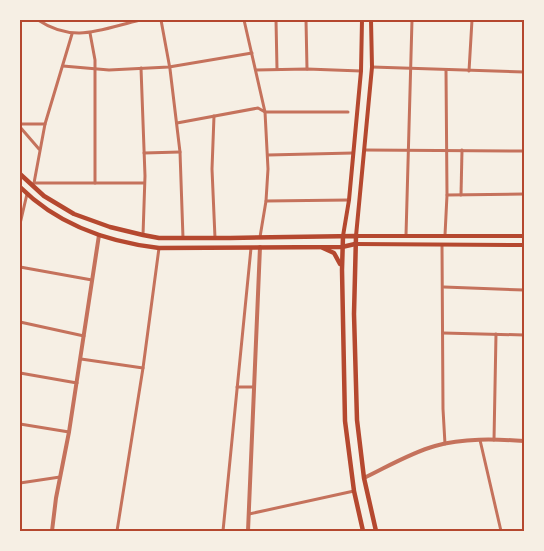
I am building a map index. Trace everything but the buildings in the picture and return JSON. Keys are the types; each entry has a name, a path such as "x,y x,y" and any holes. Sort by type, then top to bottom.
{"main road":[{"path":"362,20 361,71 349,200 342,247 342,270 345,412 354,491 363,531"},
{"path":"371,20 372,67 355,244 354,314 356,411 364,478 376,531"},
{"path":"20,174 44,196 74,214 110,227 158,238 406,235 524,236"},
{"path":"20,187 49,211 66,221 99,235 133,245 159,248 342,247 355,244 524,245"},
{"path":"320,247 331,251 337,256 342,270"}],"street":[{"path":"38,20 50,28 72,34 90,33 140,20"},
{"path":"161,20 180,152 183,238"},
{"path":"244,20 266,112 268,155 266,201 260,237"},
{"path":"276,20 277,69"},
{"path":"306,20 307,69"},
{"path":"406,235 410,150 412,20"},
{"path":"469,70 472,20"},
{"path":"90,33 95,60 95,183"},
{"path":"72,34 45,124 33,184 144,183"},
{"path":"63,66 109,70 169,67 252,54"},
{"path":"372,67 524,72"},
{"path":"141,68 144,153 142,235"},
{"path":"256,70 361,71"},
{"path":"445,235 447,195 446,70"},
{"path":"177,123 258,108 266,112 348,112"},
{"path":"214,116 212,169 215,238"},
{"path":"20,125 45,124"},
{"path":"20,125 40,149"},
{"path":"365,150 524,151"},
{"path":"461,195 462,150"},
{"path":"144,153 180,152"},
{"path":"268,155 353,153"},
{"path":"20,224 27,194"},
{"path":"447,195 524,194"},
{"path":"266,201 349,200"},
{"path":"52,531 60,477 70,432 99,235"},
{"path":"442,245 444,287 442,409 445,444"},
{"path":"223,531 251,247"},
{"path":"248,531 260,247"},
{"path":"117,531 143,368 159,248"},
{"path":"20,267 92,280"},
{"path":"444,287 524,290"},
{"path":"20,322 84,336"},
{"path":"443,333 524,335"},
{"path":"494,440 496,334"},
{"path":"81,358 143,368"},
{"path":"20,373 77,383"},
{"path":"237,387 254,387"},
{"path":"20,424 70,432"},
{"path":"364,478 421,451 445,444 480,440 524,440"},
{"path":"480,440 501,531"},
{"path":"20,483 60,477"},
{"path":"249,514 354,491"}]}
